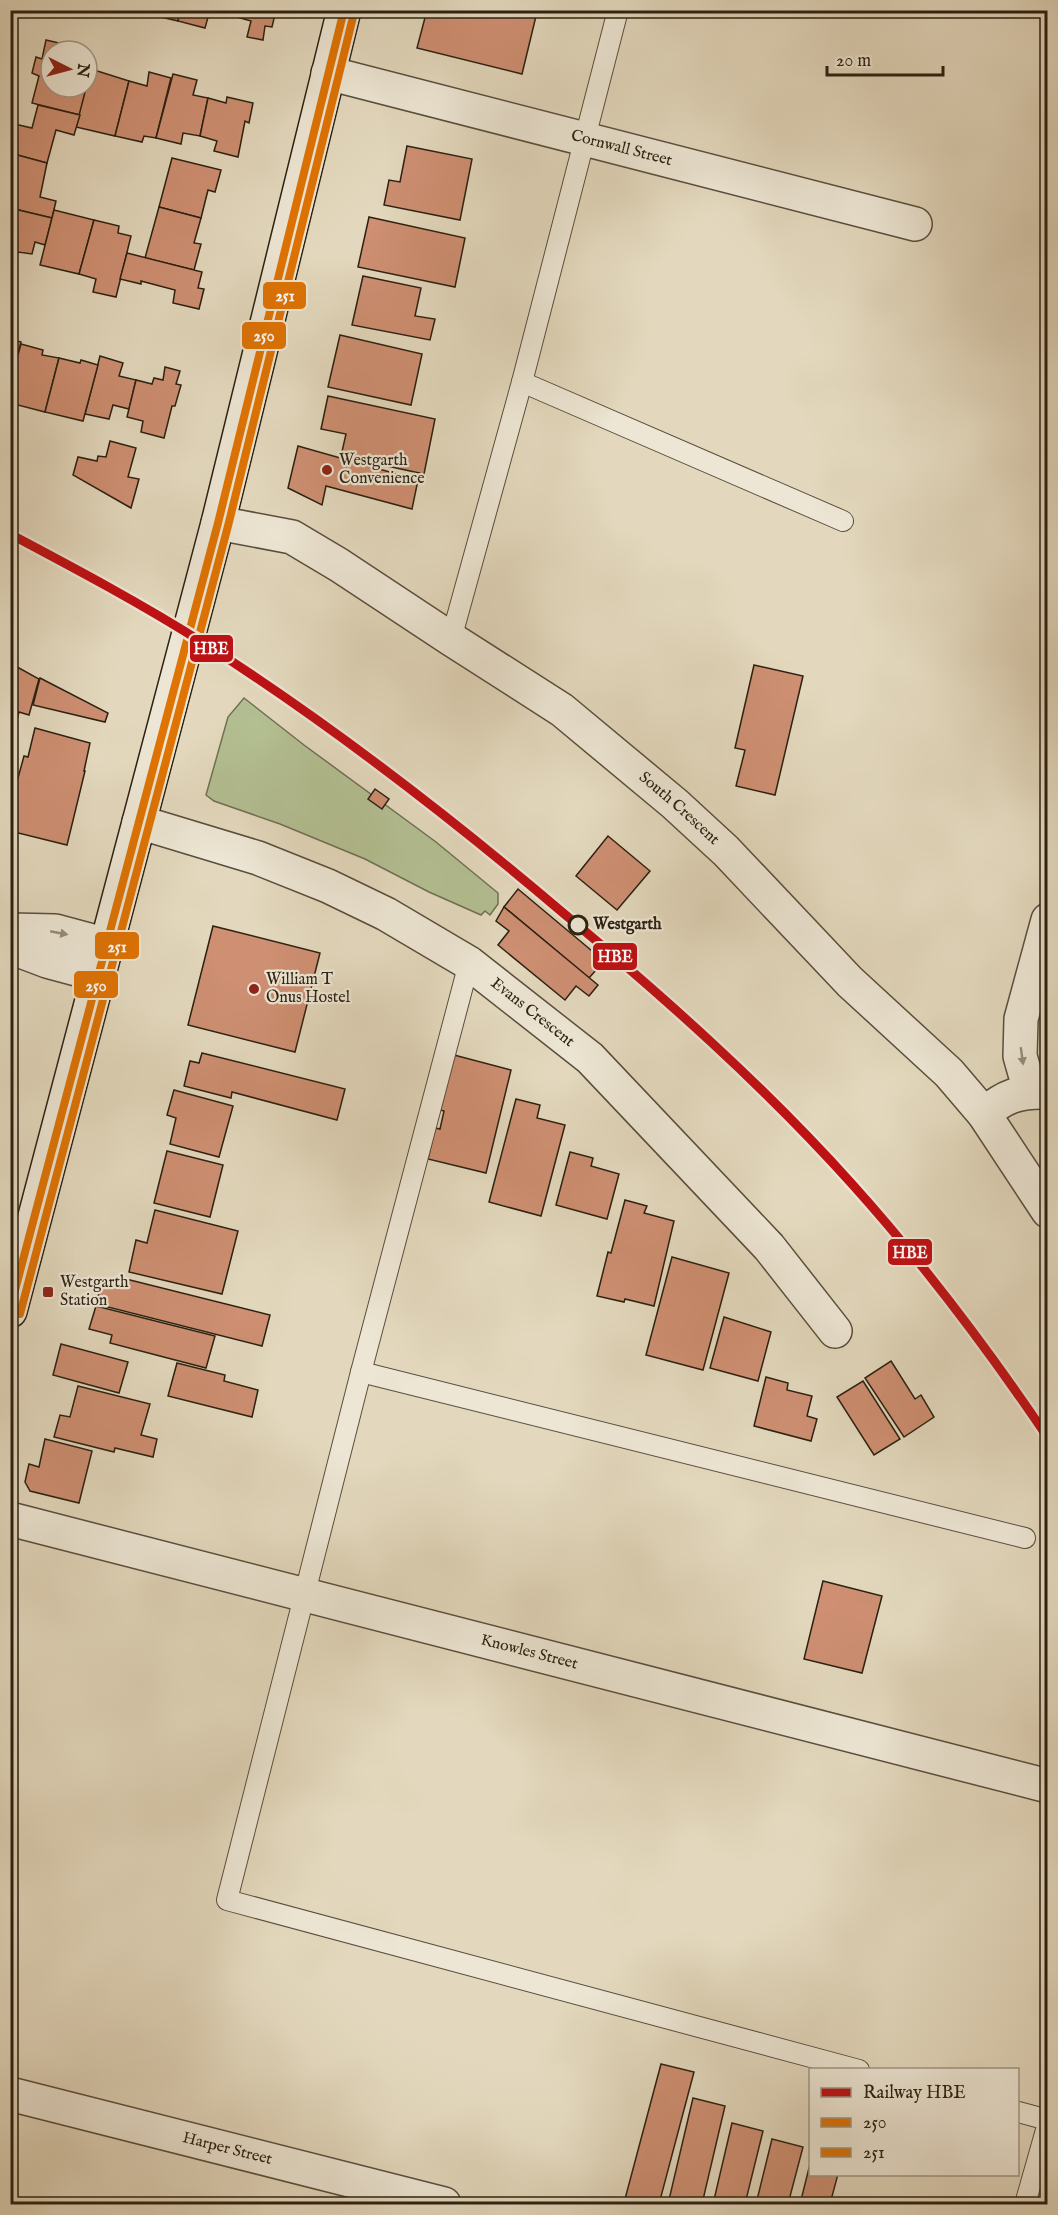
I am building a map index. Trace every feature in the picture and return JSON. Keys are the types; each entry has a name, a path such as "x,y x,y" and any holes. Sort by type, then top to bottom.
{"street":[{"path":"10,1311 218,523 344,10"},
{"name":"Cornwall Street","path":"328,73 915,224"},
{"name":"South Crescent","path":"218,523 292,537 562,710 675,804 726,851 850,982 949,1073 984,1114 1047,1211"},
{"name":"Evans Crescent","path":"139,822 258,858 328,886 386,914 469,963 590,1058 769,1247 835,1331"},
{"path":"984,1114 1000,1100 1039,1092 1020,1056 1021,1019 1047,920"},
{"path":"10,930 55,931 103,960"},
{"path":"10,946 47,961 103,960"},
{"name":"Knowles Street","path":"10,1519 1047,1786"},
{"name":"Harper Street","path":"10,2094 444,2205"}],"lane":[{"path":"451,639 522,382 618,10"},
{"path":"522,382 843,521"},
{"path":"469,963 361,1372 227,1900 853,2068"},
{"path":"361,1372 1025,1538"},
{"path":"1019,2113 1047,2122 1025,2205"}],"green space":[{"path":"244,698 436,842 498,893 498,904 490,915 485,911 481,915 429,892 365,859 280,824 214,801 206,795 228,717"}],"building":[{"path":"149,10 180,10 178,21 148,14"},
{"path":"180,10 210,10 205,28 178,21"},
{"path":"227,10 276,10 272,27 265,26 263,40 247,37 251,21 226,14"},
{"path":"427,10 537,12 522,74 417,48"},
{"path":"36,57 39,58 39,76 32,73"},
{"path":"99,72 129,81 115,136 76,127 83,99 99,99"},
{"path":"149,72 171,78 156,138 144,136 142,142 115,136 129,81 147,86"},
{"path":"173,74 197,80 193,95 208,98 200,136 183,133 181,144 156,138"},
{"path":"39,76 39,99 84,99 80,115 32,103"},
{"path":"227,97 253,103 249,123 245,121 238,157 214,151 217,141 200,136 208,98 226,103"},
{"path":"38,105 80,115 74,135 56,130 47,163 10,153 10,123 32,128"},
{"path":"407,146 472,159 460,220 384,205 389,180 400,182"},
{"path":"10,153 47,163 40,197 56,201 52,218 11,208 16,187 10,185"},
{"path":"172,158 221,170 215,192 208,190 201,218 159,207"},
{"path":"159,207 201,218 194,243 201,244 194,270 145,258"},
{"path":"10,208 52,218 45,245 35,242 32,254 18,252 14,270 10,269"},
{"path":"54,210 94,220 79,274 40,265"},
{"path":"369,217 465,238 455,287 358,267"},
{"path":"94,220 119,226 118,233 131,236 116,297 93,292 96,279 79,274"},
{"path":"127,253 202,272 198,288 204,289 199,309 173,303 175,290 141,281 141,284 120,279"},
{"path":"363,276 421,288 415,316 435,319 430,340 352,325"},
{"path":"340,335 422,354 411,405 328,387"},
{"path":"10,339 21,342 10,384"},
{"path":"21,344 43,350 42,355 59,358 45,412 10,403 10,384"},
{"path":"100,356 123,363 119,376 136,380 129,409 113,405 109,419 85,414"},
{"path":"59,358 80,363 81,360 98,365 83,421 45,412"},
{"path":"165,367 180,371 176,384 181,385 175,406 172,406 164,438 141,432 143,421 127,417 136,380 152,384 154,378 163,380"},
{"path":"328,396 435,419 424,474 341,456 346,434 321,429"},
{"path":"110,441 136,448 128,477 139,479 131,508 73,475 78,457 97,461 98,456 106,457"},
{"path":"298,446 418,480 412,509 326,486 322,505 288,488"},
{"path":"10,663 39,679 29,715 19,712 10,745"},
{"path":"754,665 803,676 775,795 736,786 745,750 735,748"},
{"path":"40,678 108,713 105,722 33,705"},
{"path":"35,728 90,743 67,845 10,831 10,807 24,756 28,757"},
{"path":"375,789 389,799 382,809 368,799"},
{"path":"608,836 650,871 617,910 576,876"},
{"path":"518,889 604,961 589,978 504,907"},
{"path":"504,907 598,985 589,996 576,986 565,1000 498,945 509,931 496,921"},
{"name":"William T Onus Hostel","path":"213,926 320,953 295,1052 188,1025"},
{"path":"202,1053 345,1089 337,1120 232,1092 231,1098 184,1086 190,1061 199,1063"},
{"path":"454,1055 511,1070 486,1173 428,1159 435,1128 440,1129 444,1111 440,1110"},
{"path":"174,1090 233,1106 219,1157 170,1144 176,1118 167,1115"},
{"path":"516,1099 540,1105 537,1118 565,1125 541,1216 489,1202"},
{"path":"167,1151 223,1165 210,1217 154,1203"},
{"path":"570,1152 593,1158 591,1166 619,1174 607,1219 556,1205"},
{"path":"625,1200 647,1206 644,1213 674,1221 654,1306 625,1299 624,1302 597,1296"},
{"path":"155,1210 238,1231 222,1294 129,1272 136,1240 147,1243"},
{"path":"672,1257 729,1273 703,1370 646,1355"},
{"path":"126,1279 270,1315 262,1346 96,1304 102,1281 124,1287"},
{"path":"96,1306 215,1336 206,1368 110,1343 112,1335 89,1329"},
{"path":"724,1317 771,1332 758,1381 710,1368"},
{"path":"61,1344 128,1362 119,1393 53,1375"},
{"path":"891,1361 915,1399 921,1395 934,1417 904,1437 865,1378"},
{"path":"177,1363 225,1375 224,1381 258,1390 252,1417 168,1396"},
{"path":"766,1377 788,1383 787,1390 812,1396 807,1416 817,1419 811,1441 754,1426"},
{"path":"863,1381 900,1439 874,1455 837,1397"},
{"path":"78,1386 150,1404 141,1435 157,1439 153,1457 115,1448 114,1452 54,1437 60,1415 70,1417"},
{"path":"45,1439 92,1451 79,1503 30,1491 25,1482 29,1464 39,1467"},
{"path":"823,1581 882,1596 862,1673 804,1659"},
{"path":"661,2064 694,2072 659,2204 646,2204 625,2199"},
{"path":"693,2098 725,2106 702,2204 668,2204"},
{"path":"732,2123 763,2131 745,2204 713,2204"},
{"path":"772,2139 803,2147 788,2204 756,2204"},
{"path":"809,2168 809,2176 837,2176 830,2204 800,2204"}],"rail line":[{"name":"HBE","path":"10,534 181,629 298,706 476,841 638,976 748,1077 852,1184 905,1245 954,1308 1048,1438"}],"transit line":[{"name":"250","path":"10,1309 218,523 344,10"},
{"name":"251","path":"20,1314 228,526 354,13"}],"place":[{"name":"Westgarth Convenience","path":"327,470"},
{"name":"Westgarth","path":"578,925"},
{"name":"William T Onus Hostel","path":"254,989"},
{"name":"Westgarth Station","path":"48,1292"}]}
